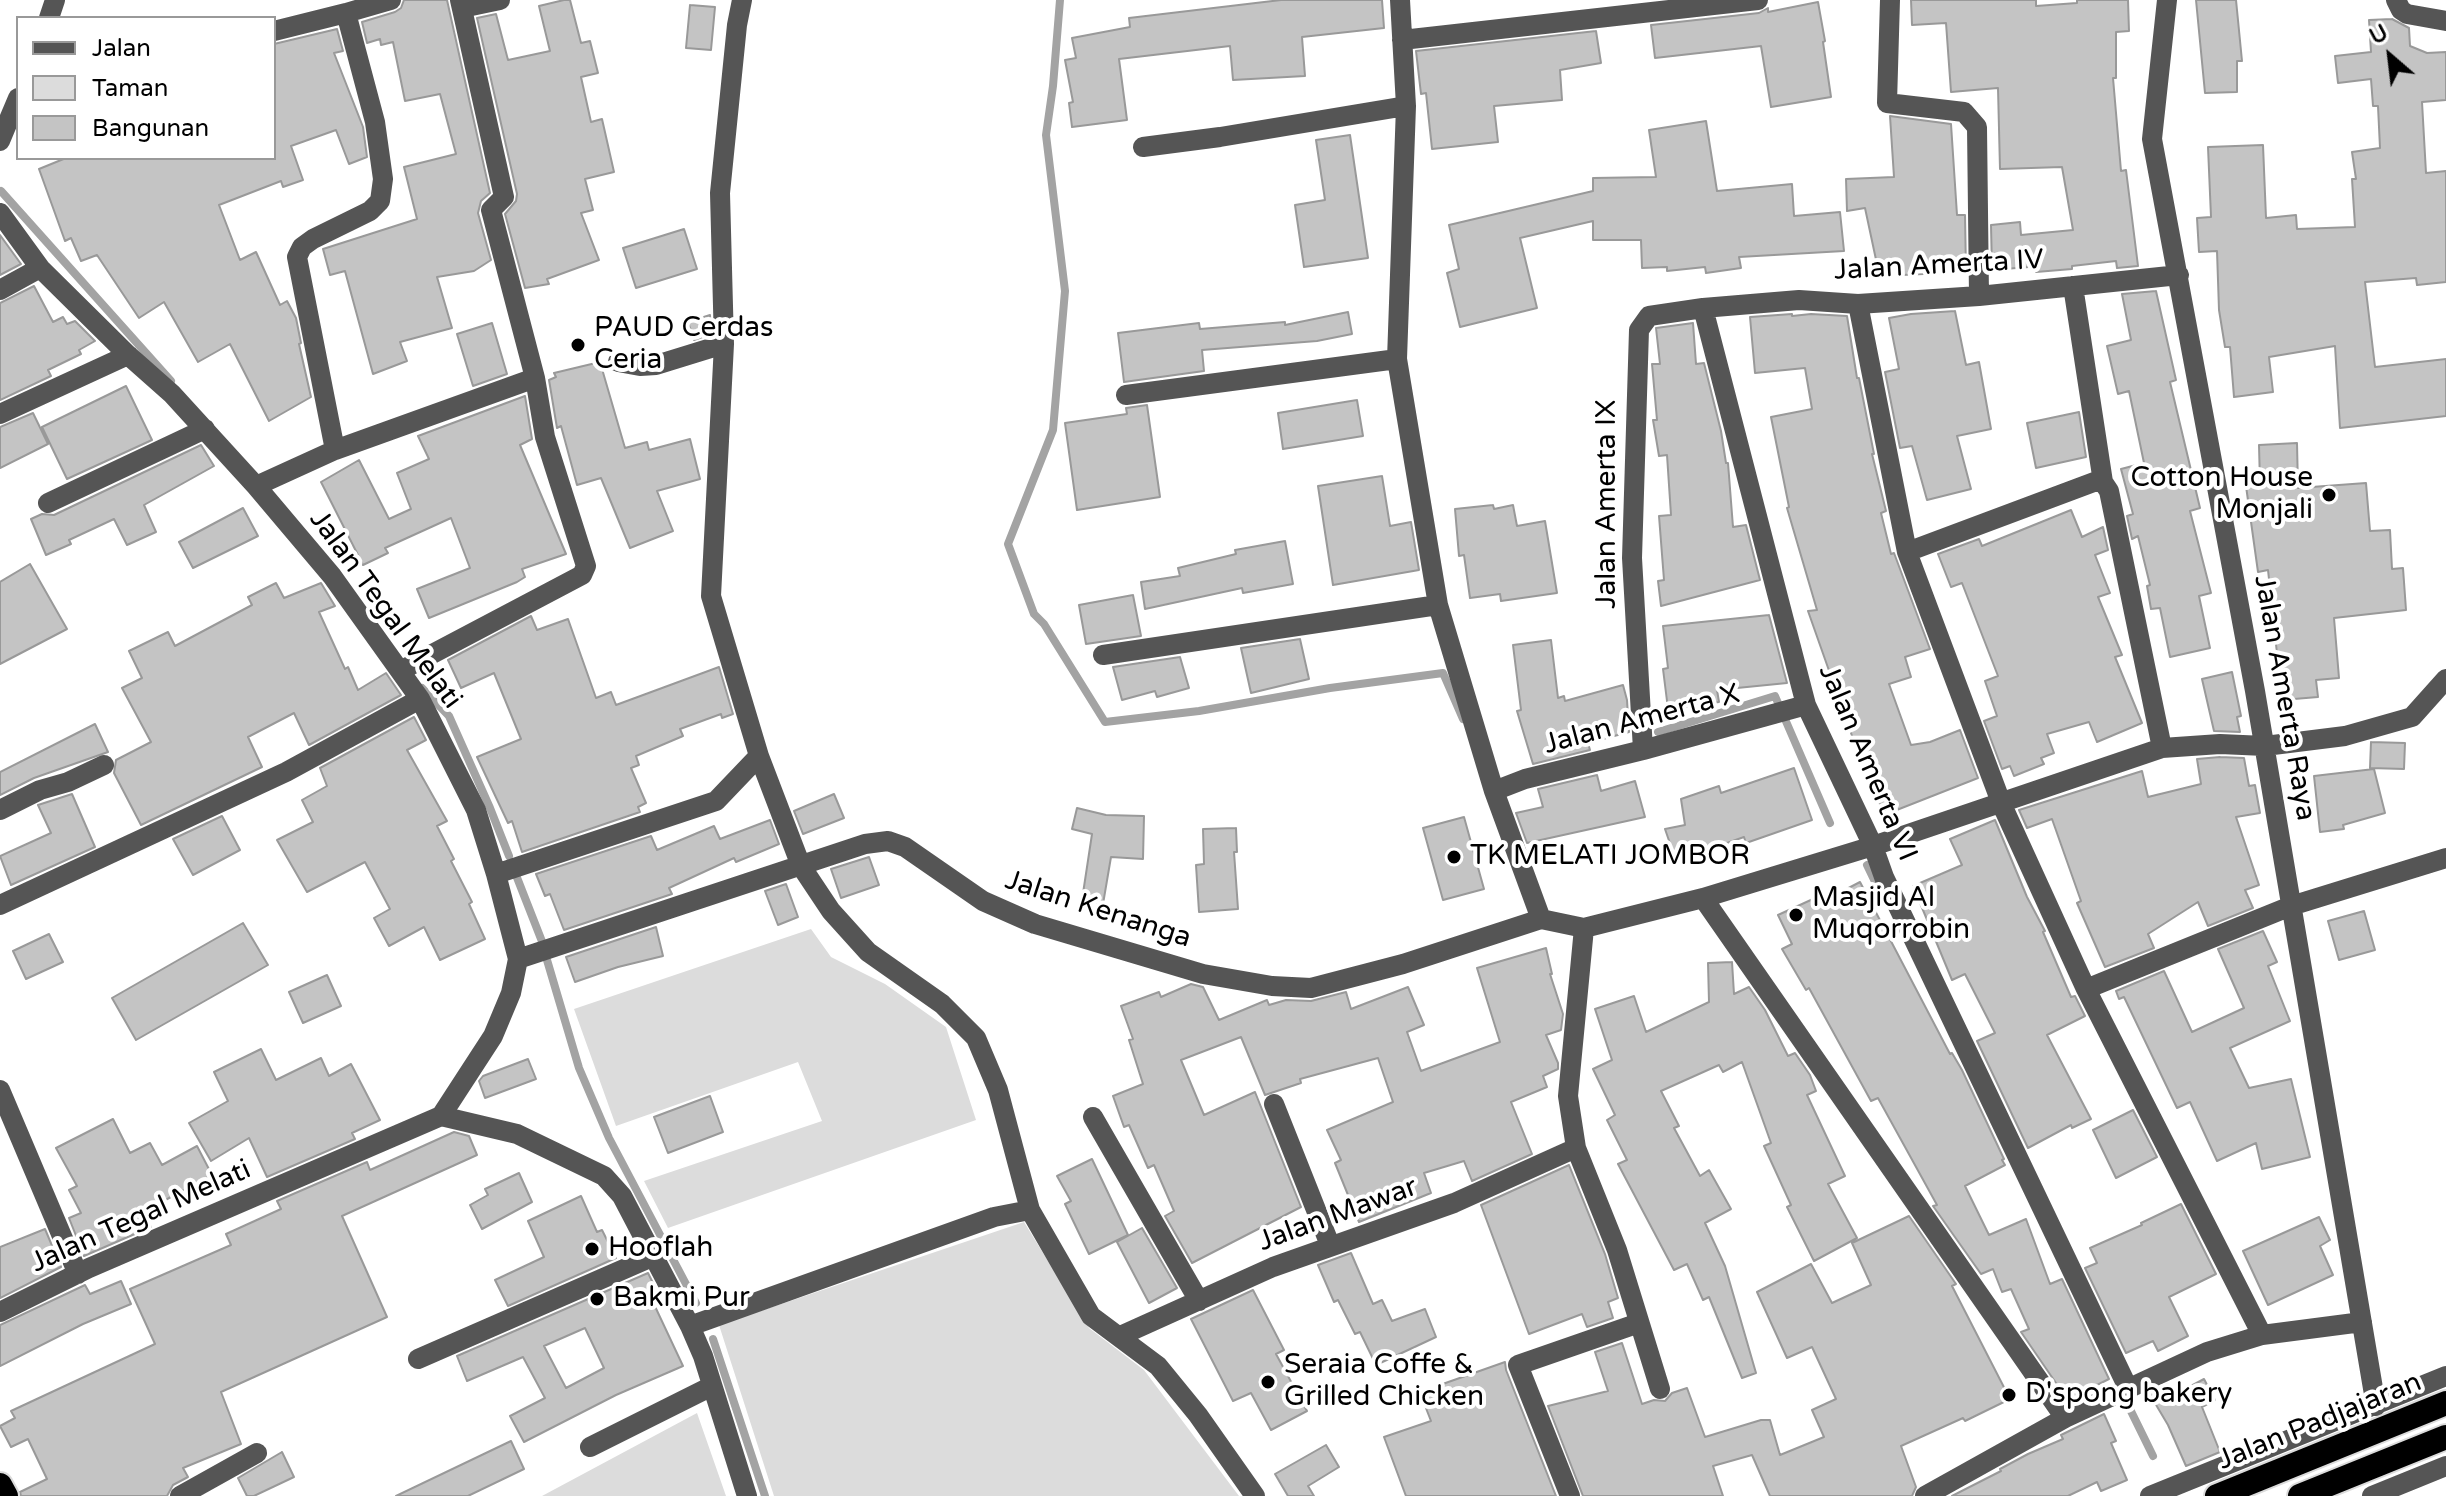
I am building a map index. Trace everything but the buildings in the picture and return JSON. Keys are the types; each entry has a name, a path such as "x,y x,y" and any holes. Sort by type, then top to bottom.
{"highway":[{"name":"Jalan Padjajaran","path":"2217,1496 2446,1403"},
{"path":"2300,1496 2446,1437"},
{"path":"0,1485 6,1496"}],"street":[{"path":"276,30 391,0"},
{"path":"400,671 582,575 586,566 545,437 535,378 491,210 504,197 461,4 500,0"},
{"path":"742,0 720,193 724,344 711,596 759,756 801,866 831,911 868,952 942,1004 976,1038 998,1090 1030,1210 1091,1316 1158,1366 1198,1415 1255,1496"},
{"path":"1400,0 1406,106 1397,359 1438,605 1494,791 1541,919 1584,928 1703,898 2002,805 2162,748 2220,744 2265,746 2345,736 2412,717 2446,679"},
{"path":"1402,40 1758,0"},
{"path":"1890,0 1887,103 1964,112 1977,127 1979,296"},
{"name":"Jalan Amerta Raya","path":"2167,0 2152,139 2265,746 2376,1406"},
{"path":"2396,0 2407,14 2446,21"},
{"path":"335,450 297,257 302,247 313,239 370,211 380,201 383,179 375,122 346,13"},
{"path":"8,129 16,104"},
{"path":"1143,147 1406,106"},
{"name":"Jalan Tegal Melati","path":"0,213 40,268 172,394 256,486 332,576 420,699 476,810 518,959 511,993 493,1036 441,1116 78,1274 0,1312"},
{"path":"0,290 40,268"},
{"name":"Jalan Amerta IV","path":"1703,308 1799,300 1858,304 1979,296 2179,275"},
{"path":"2073,286 2103,482 2109,491 2162,748"},
{"path":"1858,304 1907,552 2002,805 2086,989 2262,1335"},
{"name":"Jalan Amerta VI","path":"1703,308 1806,705 1873,846 1884,877 2128,1388"},
{"name":"Jalan Amerta IX","path":"1643,750 1632,558 1639,330 1649,316 1703,308"},
{"path":"618,362 656,365 724,344"},
{"path":"0,414 128,355"},
{"path":"1126,395 1397,359"},
{"path":"256,486 335,450 535,378"},
{"path":"48,503 205,429"},
{"path":"1907,552 2094,482 2103,482"},
{"path":"1103,655 1438,605"},
{"path":"0,905 260,785 420,699"},
{"name":"Jalan Amerta X","path":"1494,791 1525,779 1806,705"},
{"path":"496,874 716,801 759,756"},
{"path":"0,810 40,790 68,782 104,765"},
{"name":"Jalan Kenanga","path":"518,959 865,844 888,841 905,847 983,901 1035,924 1203,974 1272,986 1311,988 1403,964 1541,919"},
{"path":"2086,989 2291,906 2446,858"},
{"path":"1703,898 2065,1418"},
{"path":"1584,928 1568,1096 1576,1148 1617,1250 1660,1389"},
{"path":"0,1090 78,1274"},
{"path":"1274,1104 1330,1245"},
{"path":"441,1116 517,1134 604,1176 622,1196 690,1326 747,1496"},
{"path":"1093,1117 1199,1301"},
{"name":"Jalan Mawar","path":"1120,1336 1273,1267 1454,1203 1576,1148"},
{"path":"690,1326 994,1217 1030,1210"},
{"path":"418,1359 654,1256"},
{"path":"1925,1496 2065,1418 2207,1352 2262,1335 2362,1322"},
{"path":"1570,1496 1518,1365 1639,1323"},
{"path":"2150,1496 2446,1376"},
{"path":"590,1447 712,1386"},
{"path":"180,1496 257,1453"},
{"path":"2372,1496 2446,1466"}],"green space":[{"path":"811,929 831,957 885,984 946,1027 976,1120 668,1228 644,1181 822,1121 798,1062 616,1126 574,1009"},
{"path":"1024,1222 1089,1328 1144,1370 1239,1496 774,1496 719,1325"},
{"path":"697,1413 726,1496 542,1496"}],"waterway":[{"path":"1060,0 1046,135 1065,291 1053,430 1008,544 1034,614 1044,624 1105,722 1199,711 1330,688 1443,673 1463,719"},
{"path":"1,191 171,381"},
{"path":"422,688 449,716 509,856"},
{"path":"1658,732 1775,696 1830,823"},
{"path":"1867,865 1879,890"},
{"path":"516,875 543,944"},
{"path":"547,960 579,1068 609,1138 696,1303"},
{"path":"713,1339 765,1496"},
{"path":"2126,1401 2153,1456"}],"place":[{"name":"PAUD Cerdas Ceria","path":"578,345"},
{"name":"Cotton House Monjali","path":"2329,495"},
{"name":"TK MELATI JOMBOR","path":"1454,857"},
{"name":"Masjid Al Muqorrobin","path":"1796,915"},
{"name":"Hooflah","path":"592,1249"},
{"name":"Bakmi Pur","path":"597,1299"},
{"name":"Seraia Coffe & Grilled Chicken","path":"1268,1382"},
{"name":"D'spong bakery","path":"2009,1395"}]}
